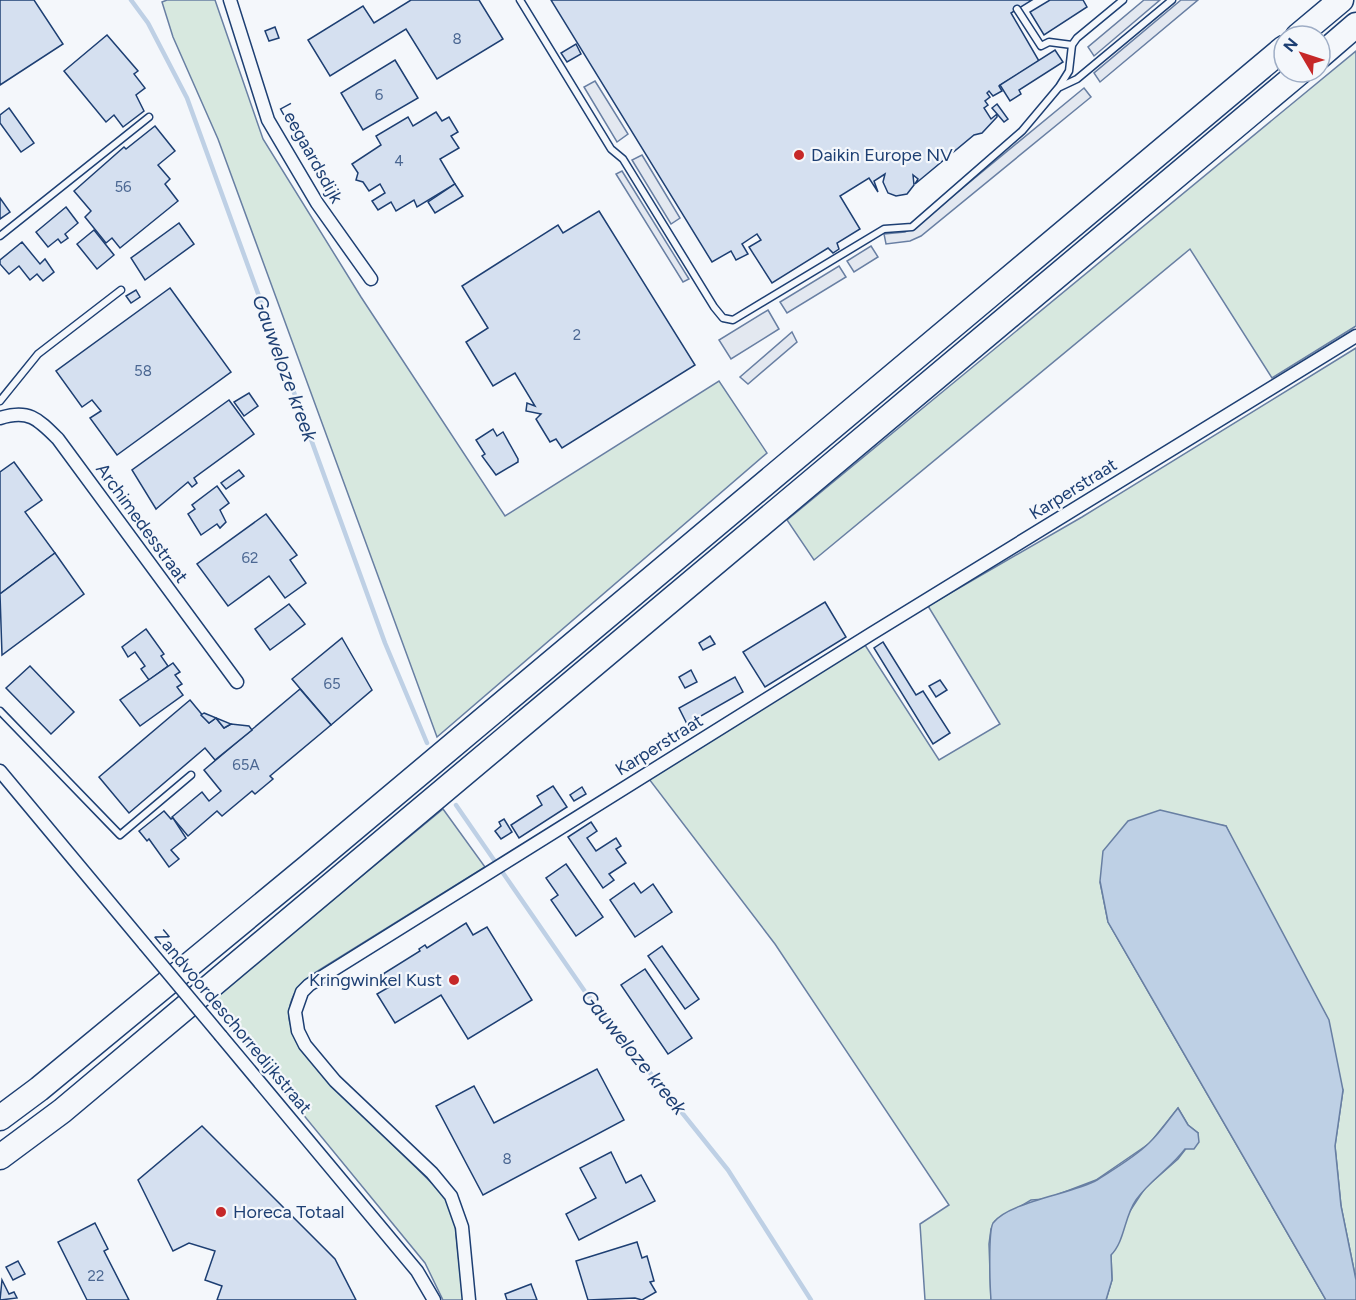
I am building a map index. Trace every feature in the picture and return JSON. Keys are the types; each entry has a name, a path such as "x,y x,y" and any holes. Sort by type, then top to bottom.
{"highway":[{"path":"1312,24 1341,0"},
{"path":"1332,46 1356,26"},
{"path":"0,1118 39,1089 308,867 1272,58"},
{"path":"0,1157 62,1111 1286,84"}],"street":[{"name":"Leegaardsdijk","path":"230,0 268,120 317,203 371,279"},
{"name":"Karperstraat","path":"469,1300 462,1227 452,1196 432,1173 335,1081 305,1045 298,1031 295,1012 302,992 318,978 477,879 1356,336"},
{"name":"Archimedesstraat","path":"0,418 14,414 37,418 58,439 237,682"},
{"name":"Zandvoordeschorredijkstraat","path":"0,771 403,1254 434,1300"}],"lane":[{"path":"520,0 611,150 623,159 714,307 723,318 733,320 884,229 912,227 1022,131 1059,87 1069,71 1072,45 1123,0"},
{"path":"1059,87 1077,79 1172,0"},
{"path":"1017,9 1041,46 1050,42 1072,45"},
{"path":"0,236 149,117"},
{"path":"0,401 38,354 121,291"},
{"path":"0,711 120,835 190,775"}],"shaded area":[{"path":"167,0 215,0 263,139 361,297 505,516 719,381 767,453 437,737 218,139 173,37 162,2"},
{"path":"1144,0 1160,0 1094,56 1088,47"},
{"path":"1181,0 1198,0 1100,82 1094,73"},
{"path":"1356,51 1356,326 1272,378 1190,249 814,560 787,520 1316,84 1332,84 1332,71"},
{"path":"595,81 628,134 617,142 584,87"},
{"path":"1084,88 1091,97 921,236 910,241 886,244 884,234 905,232 915,227"},
{"path":"642,155 680,218 671,224 632,160"},
{"path":"622,171 689,279 683,282 616,174"},
{"path":"871,246 878,257 854,272 847,261"},
{"path":"839,266 846,277 787,313 780,302"},
{"path":"768,310 779,329 731,359 719,340"},
{"path":"792,332 797,342 748,384 740,377"},
{"path":"1356,348 1356,1280 1341,1206 1335,1146 1343,1090 1226,826 1196,821 1100,882 1108,922 1326,1300 1106,1300 1112,1280 1111,1255 1126,1217 1145,1188 1178,1159 1198,1133 1188,1125 1178,1108 1150,1143 1096,1180 1046,1199 1031,1200 995,1221 991,1229 989,1244 991,1300 925,1300 920,1224 949,1205 775,944 649,779 865,645 939,760 1000,724 928,606 1082,517"},
{"path":"443,809 485,867 311,975 294,994 289,1018 295,1035 331,1082 444,1196 454,1214 463,1300 443,1300 425,1263 210,1001"}],"water":[{"path":"1160,810 1226,826 1329,1020 1343,1090 1335,1146 1341,1206 1356,1280 1356,1300 1326,1300 1108,922 1100,881 1103,851 1128,821"},
{"path":"1178,1108 1188,1125 1198,1133 1199,1142 1194,1149 1185,1149 1136,1200 1119,1243 1111,1255 1112,1280 1106,1300 991,1300 990,1248 993,1223 1012,1209 1097,1180 1143,1148 1157,1135"}],"building":[{"path":"0,0 34,0 63,44 0,85"},
{"path":"411,0 479,0 503,39 437,79 406,29 330,76 308,40 363,6 374,23"},
{"name":"Daikin Europe NV","path":"551,0 1032,0 1011,13 1039,61 999,86 1002,91 993,96 989,91 987,93 990,97 985,101 988,105 984,108 991,119 997,114 997,117 982,133 974,135 915,184 918,179 913,175 914,185 907,194 896,196 888,193 883,182 885,174 874,181 878,192 869,178 840,196 860,229 837,243 839,249 833,253 828,248 772,283 749,247 761,240 757,234 742,244 748,254 736,260 731,251 712,262"},
{"path":"1050,0 1083,0 1087,7 1044,35 1030,12"},
{"path":"275,27 279,38 269,41 265,31"},
{"path":"107,35 138,71 134,74 145,88 136,95 144,111 123,127 114,115 106,122 64,71"},
{"path":"576,44 581,54 567,62 561,53"},
{"path":"1055,50 1063,62 1019,90 1021,94 1010,101 1000,85"},
{"path":"395,60 418,98 363,130 341,93"},
{"path":"997,104 1008,119 1004,122 992,108"},
{"path":"9,108 34,143 21,152 0,123 0,115"},
{"path":"436,112 442,121 449,117 458,132 451,136 459,148 440,159 455,184 417,207 414,200 396,211 391,202 378,210 372,201 385,193 380,184 369,191 363,182 356,180 358,173 352,164 381,145 376,136 408,117 413,126"},
{"path":"155,126 175,151 158,165 170,179 165,184 178,201 120,248 112,238 106,243 85,217 91,211 74,191 124,147 126,149"},
{"path":"455,184 463,196 435,213 428,202"},
{"path":"0,198 10,212 0,219"},
{"path":"66,207 78,223 65,234 68,238 61,243 58,239 48,247 36,232"},
{"path":"599,211 695,365 562,448 556,439 550,442 536,419 541,414 526,411 527,403 535,406 515,373 493,386 466,342 488,328 462,286 558,225 563,233"},
{"path":"179,223 194,244 145,280 131,258"},
{"path":"94,230 114,255 97,269 77,244"},
{"path":"22,242 40,264 45,259 54,272 43,281 37,274 30,280 19,266 9,274 0,264 0,260"},
{"path":"170,288 231,372 117,455 90,418 101,411 92,400 82,407 56,371"},
{"path":"136,290 140,297 131,303 126,296"},
{"path":"249,393 258,406 244,416 234,402"},
{"path":"229,400 254,434 194,478 197,483 192,487 188,482 156,509 132,470"},
{"path":"493,429 497,436 503,432 518,459 518,462 496,475 482,456 485,454 476,440"},
{"path":"14,462 42,500 25,512 55,553 0,594 0,472"},
{"path":"239,470 244,476 226,489 221,483"},
{"path":"217,486 229,503 220,510 226,522 220,528 217,524 201,535 188,514 195,509 192,505"},
{"path":"266,514 297,555 290,560 306,583 285,598 269,576 228,606 197,564"},
{"path":"55,553 84,594 2,655 0,594"},
{"path":"825,602 846,637 765,687 743,652"},
{"path":"289,604 305,624 270,650 255,629"},
{"path":"146,629 164,654 161,656 168,666 149,680 141,669 145,666 135,652 128,657 122,647"},
{"path":"710,636 715,644 703,650 699,643"},
{"path":"342,638 372,690 331,725 292,679"},
{"path":"883,642 916,695 923,691 950,733 933,744 874,648"},
{"path":"173,663 180,672 175,675 182,684 177,687 183,695 140,726 120,700"},
{"path":"30,666 74,712 51,734 6,688"},
{"path":"691,670 697,682 685,688 679,677"},
{"path":"735,677 743,692 687,724 679,708"},
{"path":"940,680 947,690 936,697 929,686"},
{"path":"300,689 331,725 270,776 273,779 255,794 252,791 222,816 217,811 188,836 172,817 202,792 209,801 221,791 204,770"},
{"path":"190,700 209,723 216,718 224,728 231,724 249,726 252,730 215,760 205,748 129,813 99,777"},
{"path":"204,713 231,724 224,728 216,718 209,723 201,715"},
{"path":"553,786 567,807 519,838 511,825 542,805 537,796"},
{"path":"582,787 586,794 574,801 570,795"},
{"path":"164,811 171,819 173,818 186,838 171,850 179,859 169,867 149,839 147,841 139,831"},
{"path":"504,819 512,832 501,839 495,831 501,826 499,822"},
{"path":"591,822 597,831 587,838 596,851 616,838 621,846 616,849 626,863 609,874 614,880 603,888 568,837"},
{"path":"566,864 603,917 576,936 551,900 558,895 546,878"},
{"path":"634,883 641,893 653,884 672,912 635,937 610,900"},
{"name":"Kringwinkel Kust","path":"466,923 473,935 487,927 532,1000 468,1039 441,995 395,1023 377,994 391,986 383,974 420,951 419,949 425,945 427,948"},
{"path":"662,946 699,999 685,1009 648,956"},
{"path":"645,969 692,1038 668,1054 621,985"},
{"path":"597,1069 624,1120 483,1195 436,1106 474,1086 494,1123"},
{"name":"Horeca Totaal","path":"202,1126 335,1259 356,1300 217,1300 222,1286 205,1280 215,1251 189,1243 173,1251 138,1180"},
{"path":"611,1152 626,1183 641,1175 655,1201 579,1240 566,1214 596,1198 580,1168"},
{"path":"95,1223 108,1249 104,1251 129,1300 87,1300 58,1242"},
{"path":"637,1242 642,1258 647,1256 654,1281 650,1282 656,1292 642,1300 635,1298 588,1300 576,1261"},
{"path":"18,1261 25,1274 13,1280 6,1267"},
{"path":"2,1280 9,1294 14,1292 17,1298 0,1300"},
{"path":"531,1284 537,1300 507,1300 505,1294"}],"waterway":[{"name":"Gauweloze kreek","path":"131,0 148,23 187,98 385,643 427,743"},
{"name":"Gauweloze kreek","path":"456,805 586,993 728,1170 811,1300"}],"place":[{"name":"Daikin Europe NV","path":"799,155"},
{"name":"Kringwinkel Kust","path":"454,980"},
{"name":"Horeca Totaal","path":"221,1212"}]}
